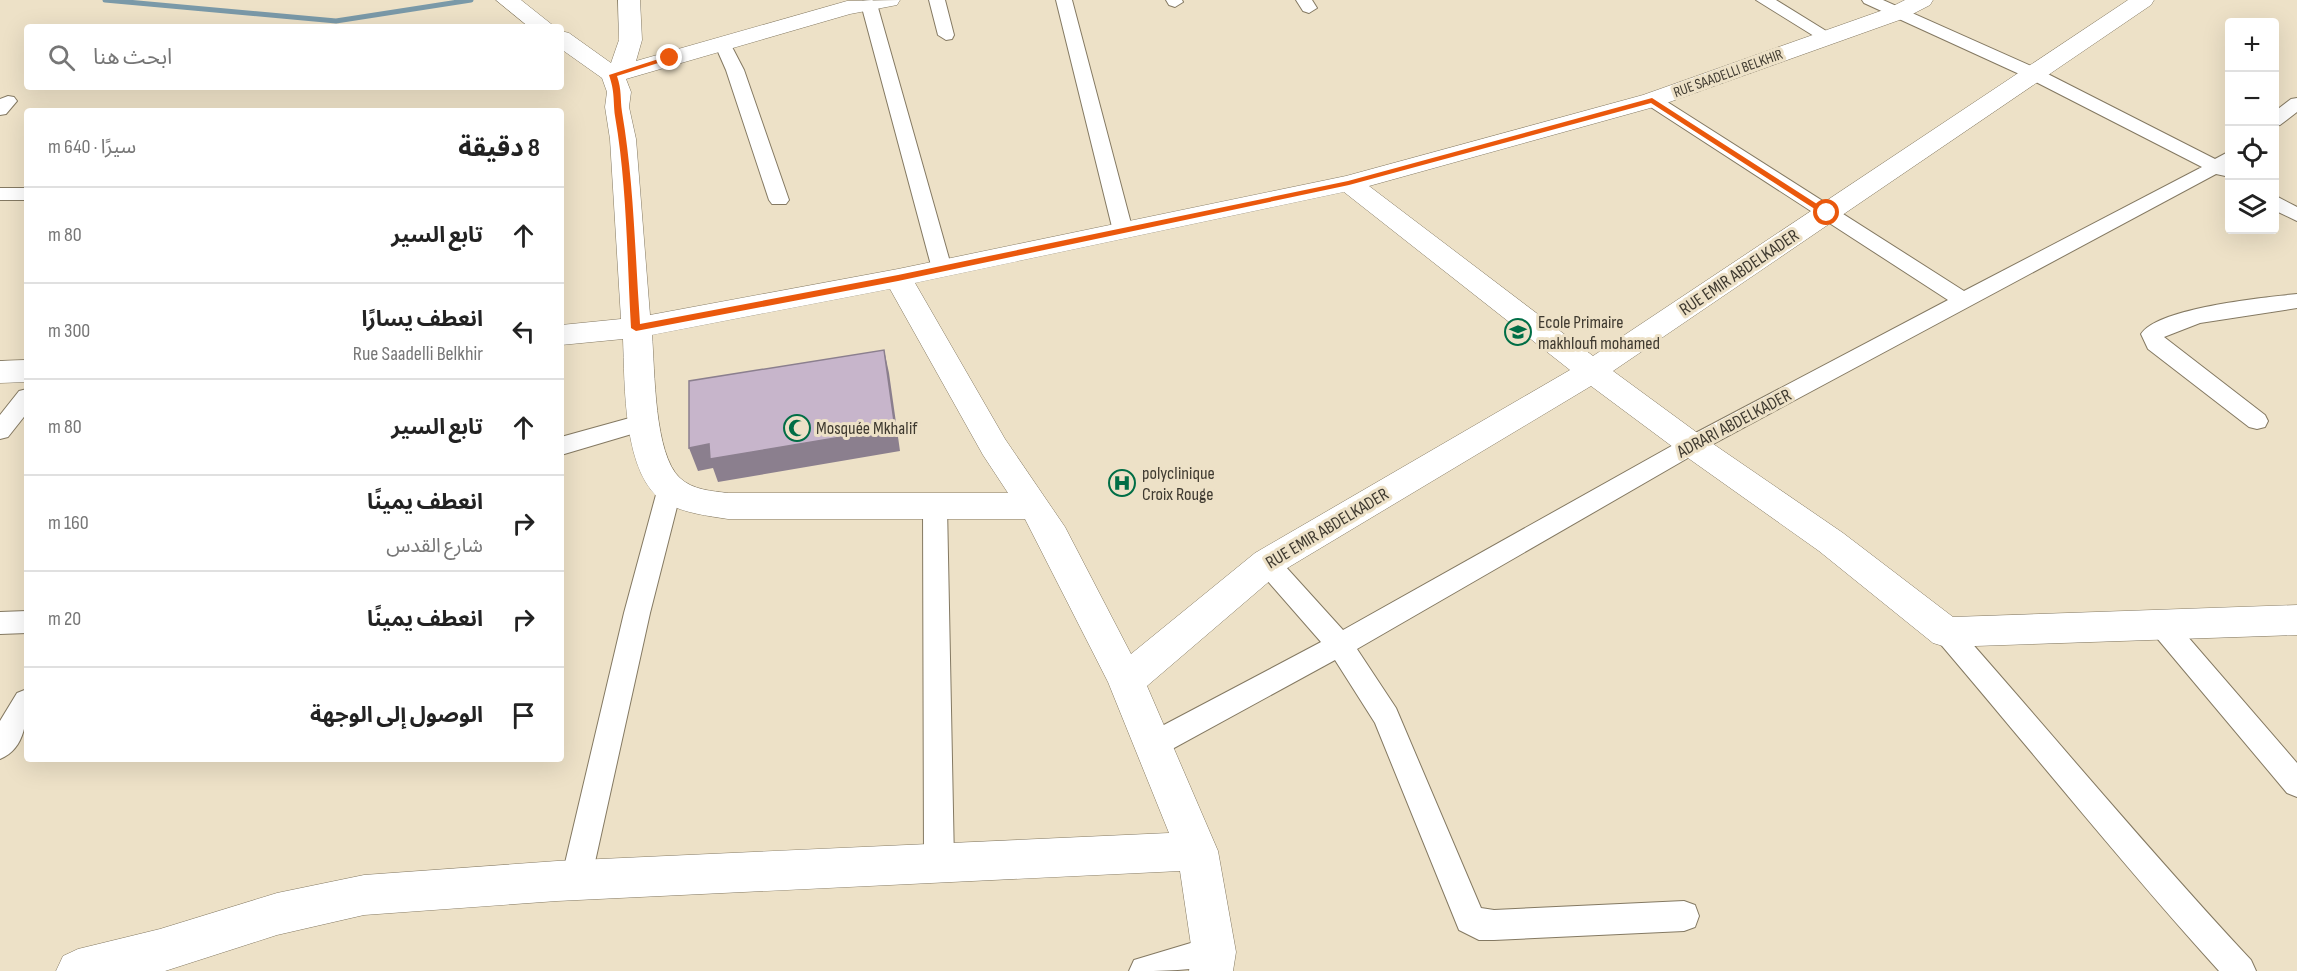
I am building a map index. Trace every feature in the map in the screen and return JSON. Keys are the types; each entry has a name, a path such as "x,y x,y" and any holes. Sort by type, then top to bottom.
{"main road":[{"path":"507,0 538,23"},
{"path":"613,75 628,58 631,47 628,0"},
{"name":"RUE SAADELLI BELKHIR","path":"564,335 636,328 898,278 1349,183 1652,100 1896,13 1922,0"},
{"path":"613,75 847,8 879,2"},
{"name":"RUE EMIR ABDELKADER","path":"1126,681 1267,563 1592,371 2034,74 2129,3"},
{"path":"564,40 613,75 619,92 617,107 623,139 644,431 658,475 669,490 694,502 728,506 1035,506"},
{"path":"1349,183 1592,371 1692,445 1831,542 1946,632 2297,620"},
{"path":"898,278 994,447 1053,536 1126,681 1197,851 1219,965"},
{"path":"0,372 24,371"},
{"path":"103,968 277,914 364,895 576,880 1197,851"}],"street":[{"path":"937,0 946,35"},
{"path":"1064,0 1123,231"},
{"path":"1764,0 1828,37"},
{"path":"1870,0 2034,74 2225,165"},
{"path":"879,2 942,269"},
{"path":"723,45 735,70 779,200"},
{"path":"1652,100 1964,301"},
{"path":"2279,117 2297,103"},
{"name":"ADRARI ABDELKADER","path":"1153,745 1340,645 1692,445 2225,165"},
{"path":"0,194 24,194"},
{"path":"2279,204 2297,215"},
{"path":"2257,421 2156,344 2152,334 2165,325 2253,305 2297,301"},
{"path":"0,430 24,401"},
{"path":"564,445 644,422"},
{"path":"576,880 637,613 669,490"},
{"path":"935,506 939,862"},
{"path":"1267,563 1340,645 1386,717 1470,919 1479,925 1494,925 1684,916"},
{"path":"0,623 24,622"},
{"path":"2160,623 2297,784"},
{"path":"1946,632 2078,784 2161,885 2240,971"},
{"path":"0,746 24,706"},
{"path":"1145,971 1219,965"}],"building":[{"name":"Mosquée Mkhalif","path":"884,350 895,428 710,459 709,444 689,448 689,381"}],"waterway":[{"path":"105,0 336,21 471,0"}],"place":[{"name":"Ecole Primaire makhloufi mohamed","path":"1518,332"},
{"name":"Mosquée Mkhalif","path":"797,428"},
{"name":"polyclinique Croix Rouge","path":"1122,483"}],"route":[{"path":"670,58 613,75 619,92 617,107 623,139 636,328 898,278 1349,183 1652,100 1827,213"}]}
